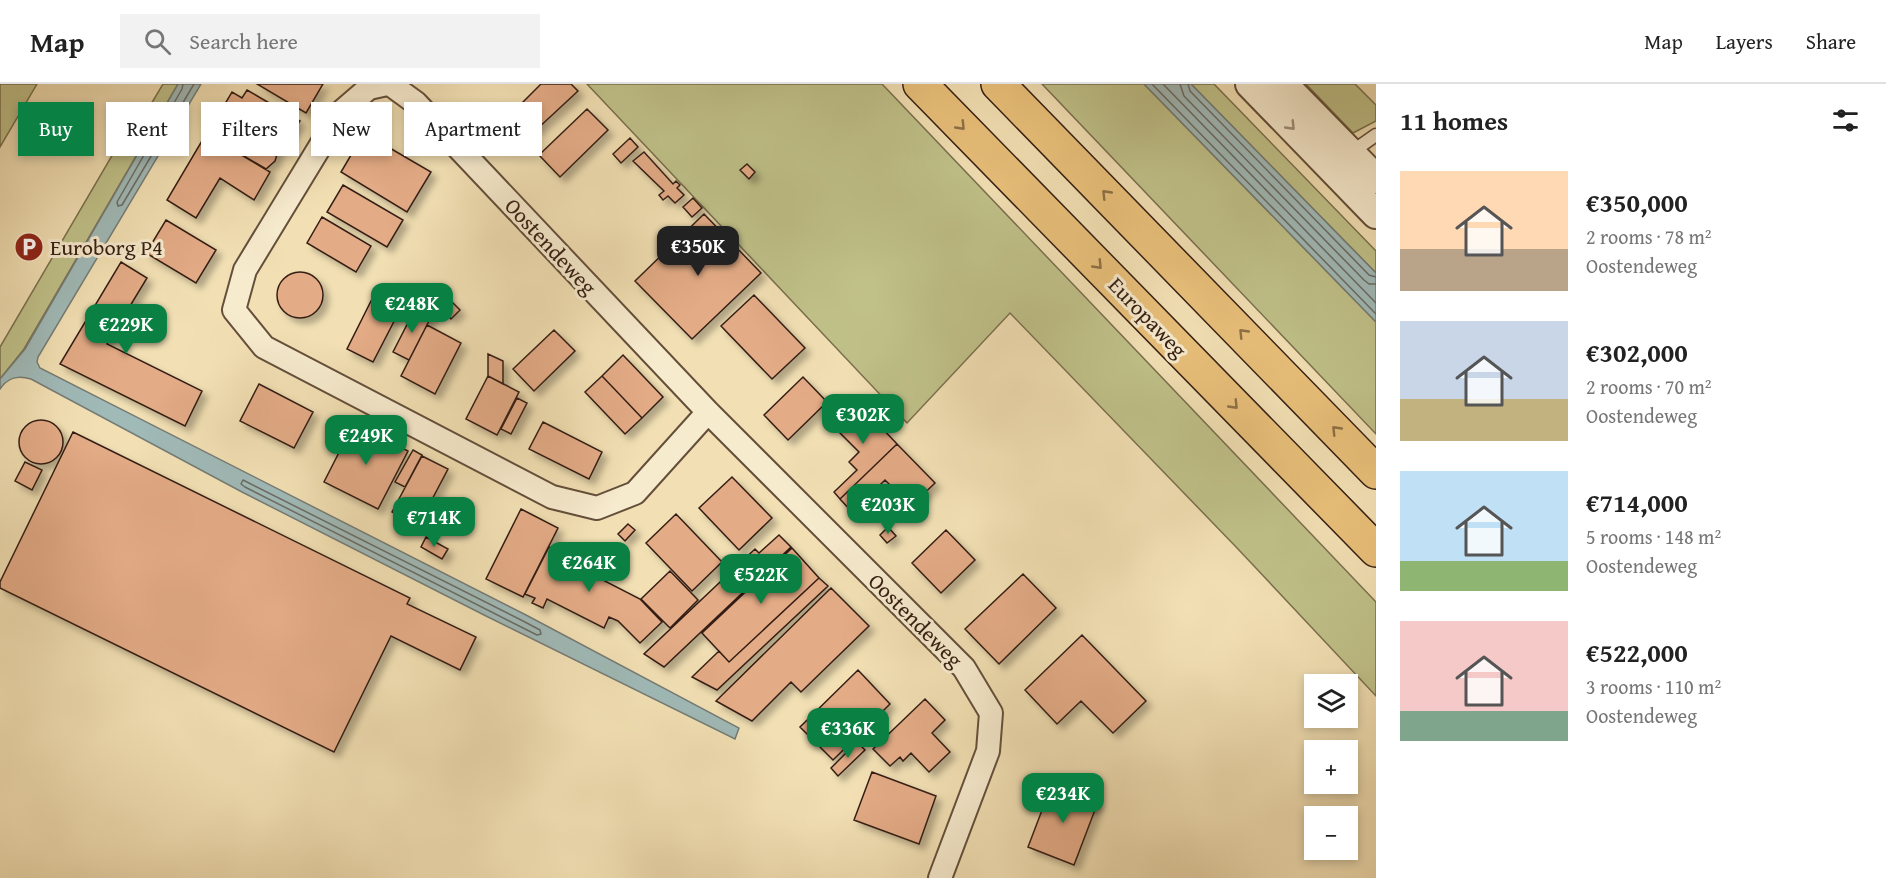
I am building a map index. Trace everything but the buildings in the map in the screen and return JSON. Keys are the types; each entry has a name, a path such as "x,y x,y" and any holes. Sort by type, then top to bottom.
{"highway":[{"name":"Europaweg","path":"920,84 1376,550"},
{"path":"999,84 1376,472"}],"street":[{"name":"Oostendeweg","path":"708,412 635,493 597,508 552,498 264,347 234,310 245,270 341,112 369,88 389,84 416,103 708,412 964,668 991,713 988,751 940,878"},
{"path":"1250,84 1341,160 1376,179"},
{"path":"1283,84 1341,160 1376,214"}],"lane":[{"path":"1341,160 1376,135"}],"green space":[{"path":"0,84 37,84 26,102 18,102 18,116 0,147"},
{"path":"163,84 178,84 168,102 152,102"},
{"path":"587,84 882,84 1376,602 1376,696 1358,674 1355,674 1010,313 907,423"},
{"path":"1042,84 1144,84 1376,322 1376,434"},
{"path":"1191,84 1214,84 1376,251 1376,273"},
{"path":"1306,84 1355,84 1376,105 1376,121 1353,133"},
{"path":"112,156 136,156 24,349 0,379 0,347"}],"water":[{"path":"178,84 201,84 189,104 189,102 168,102"},
{"path":"1144,84 1191,84 1376,273 1376,322"},
{"path":"136,156 158,156 38,357 37,362 40,368 526,615 739,728 735,739 242,492 31,379 14,378 0,389 0,379 25,349"}],"place":[{"name":"Euroborg P4","path":"29,247"}]}
